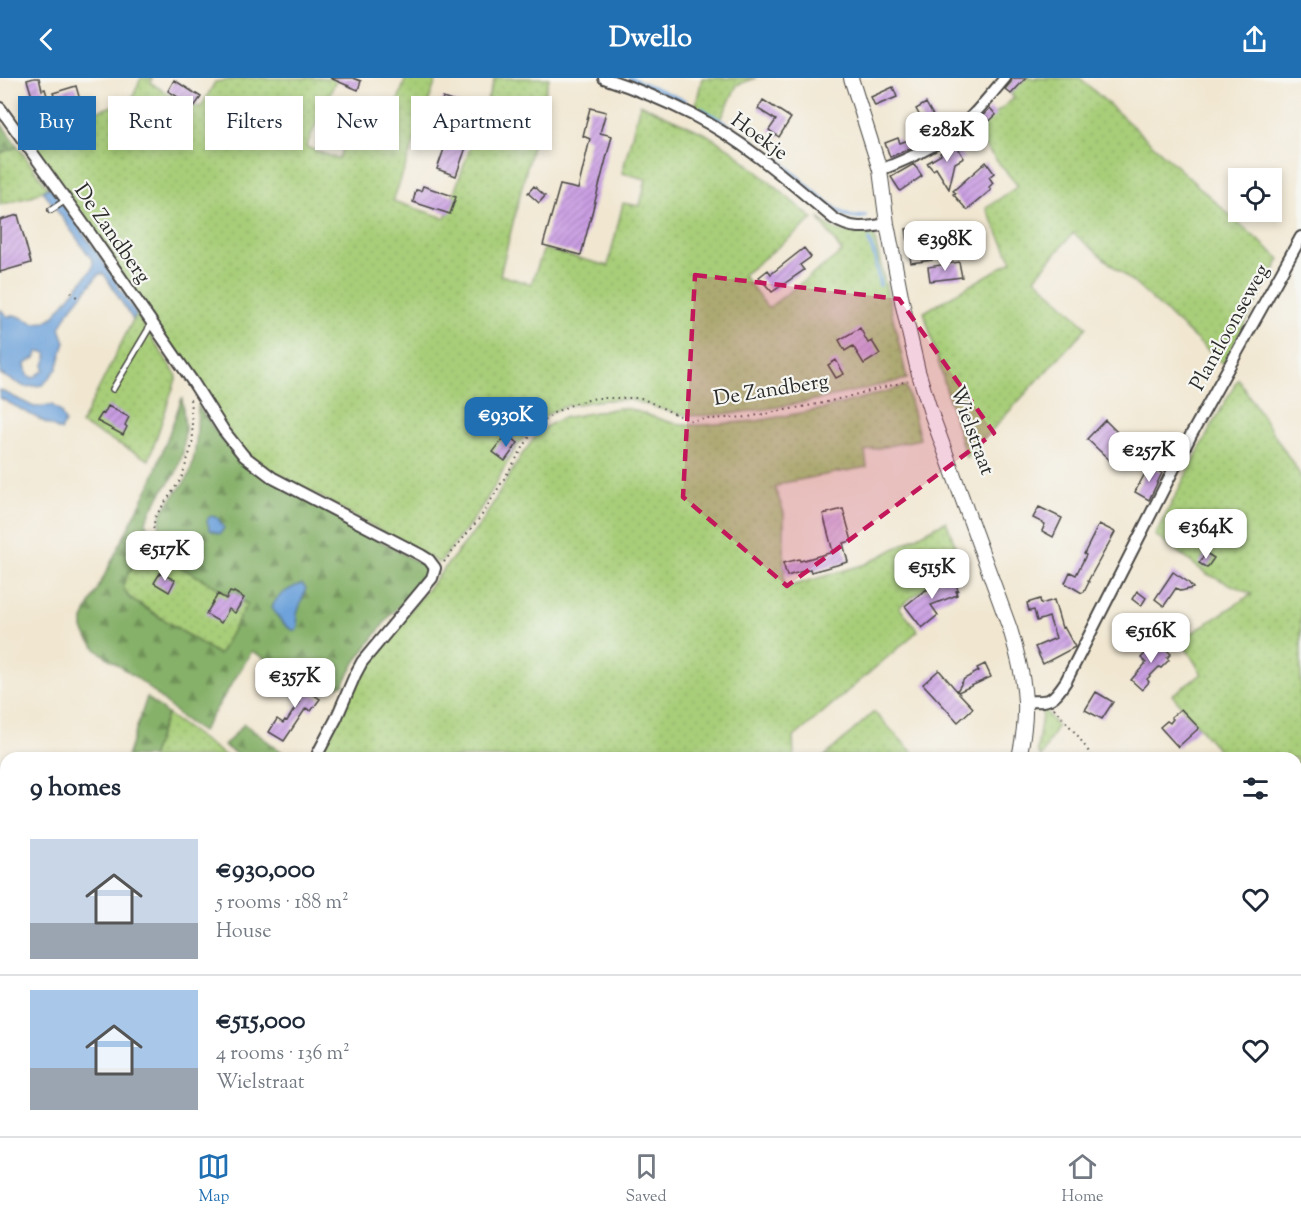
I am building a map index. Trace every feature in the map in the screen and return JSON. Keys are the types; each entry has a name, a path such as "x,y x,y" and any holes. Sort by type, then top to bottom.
{"street":[{"name":"Hoekje","path":"604,78 663,100 707,123 760,158 841,224 850,227 887,224"},
{"name":"Wielstraat","path":"851,78 880,170 887,224 920,379 1018,656 1026,701 1020,752"},
{"path":"880,170 938,142 964,123 1005,78"},
{"name":"De Zandberg","path":"0,108 151,322 224,431 244,456 273,478 421,555 435,568"},
{"name":"Plantloonseweg","path":"1048,701 1058,693 1066,681 1191,435 1301,237"},
{"path":"319,752 362,662 432,578 435,568"},
{"path":"1026,701 1048,701"}],"lane":[{"path":"51,210 66,200"},
{"path":"113,389 151,322"}],"path":[{"path":"71,292 80,300"},
{"name":"De Zandberg","path":"435,568 440,567 482,515 535,428 555,412 576,403 596,398 641,398 688,420 748,417 823,403 910,381"},
{"path":"159,552 153,531 155,517 181,479 191,450 193,438 190,400 192,382"},
{"path":"1048,701 1089,752"}],"highlighted area":[{"path":"695,275 899,299 994,433 787,586 683,497"}],"green space":[{"path":"141,78 152,78 151,83 171,96 133,96"},
{"path":"244,78 337,78 329,96 315,96 315,127 306,147 338,159 342,150 399,150 399,97 406,78 437,78 431,96 411,96 411,150 393,201 445,218 469,150 531,150 500,275 531,284 544,249 608,266 623,203 640,206 646,179 622,173 640,104 706,134 733,151 813,219 743,275 768,308 842,252 818,217 838,231 873,231 907,379 784,406 714,415 680,414 627,400 593,402 561,408 542,419 525,435 477,514 439,563 256,461 240,448 30,150 96,150 96,112 108,108 108,150 193,150 193,106 201,107 205,100 205,150 303,150 303,96 207,96 215,82"},
{"path":"495,78 549,78 545,96 489,96"},
{"path":"702,78 756,78 737,85 718,126 694,113"},
{"path":"1010,78 1080,78 1228,213 1228,222 1238,222 1280,259 1223,364 1135,284 1073,233 1035,278 1087,327 966,458 924,312 1012,261 986,208 1018,186 973,132 1014,98 1004,85"},
{"path":"0,122 18,147 0,153"},
{"path":"18,147 46,185 50,187 30,197 0,205 0,153"},
{"path":"136,314 177,376 149,460 81,424"},
{"path":"1238,379 1301,476 1301,752 1220,752 1172,695 1202,674 1181,640 1252,594 1207,574 1155,535"},
{"path":"906,386 920,439 865,451 867,467 783,483 775,488 784,513 784,588 866,564 946,521 961,561 899,607 918,631 793,738 794,752 321,752 358,675 482,522 521,456 547,426 562,418 619,408 630,409 681,425 757,421 823,409"},
{"path":"182,398 185,427 183,452 176,473 146,521 150,552 136,563 127,575 123,587 129,598 219,655 247,604 175,564 166,553 159,534 162,513 186,480 192,467 198,406 222,440 249,466 433,571 391,614 356,661 343,685 323,692 252,651 202,732 182,718 145,684 98,651 83,629 83,620 88,608 151,483"},
{"path":"162,544 163,549 175,564 247,604 219,655 129,597 123,587 133,567"},
{"path":"147,697 167,714 153,752 129,752"},
{"path":"1043,708 1057,726 1044,752 1037,751"},
{"path":"874,712 912,752 829,752"},
{"path":"167,714 220,752 153,752"},
{"path":"244,724 282,752 233,752 224,746"}],"water":[{"path":"50,187 102,260 136,314 133,320 104,274 99,274 69,311 60,328 65,342 57,369 43,385 25,387 0,374 0,309 7,316 18,316 34,323 45,322 53,317 92,269 93,261 43,191","holes":["38,352 45,352 47,357 44,370 33,378 27,375 25,364 35,358"]},
{"path":"0,390 34,407 52,405 60,411 65,422 61,431 0,398"},
{"path":"212,516 218,518 224,528 220,534 210,530 207,521"},
{"path":"302,584 306,588 297,614 296,631 282,622 272,607 284,593"}],"building":[{"path":"39,78 42,90 45,89 47,96 32,96 27,80"},
{"path":"330,78 353,78 361,81 358,90"},
{"path":"1012,78 1026,78 1011,94 1005,89"},
{"path":"174,80 201,97 194,107 193,96 176,96 168,91"},
{"path":"76,86 79,96 54,96 53,93"},
{"path":"893,87 897,97 875,106 871,97"},
{"path":"763,100 791,118 779,137 769,130 776,120 758,109"},
{"path":"926,103 935,119 925,125 916,109"},
{"path":"590,108 606,112 600,133 612,136 581,255 543,245 560,185 578,189 590,139 583,136"},
{"path":"990,108 996,115 981,129 976,123"},
{"path":"898,138 900,143 911,139 914,147 890,157 885,143"},
{"path":"955,143 964,158 955,163 949,189 936,168 933,170 927,163"},
{"path":"444,150 465,150 456,176 437,169"},
{"path":"986,162 994,173 989,177 993,183 989,187 991,190 967,210 953,191"},
{"path":"914,164 922,176 900,191 891,177"},
{"path":"423,186 456,197 450,214 413,202 416,190 421,191"},
{"path":"534,186 545,196 539,203 528,193"},
{"path":"18,215 31,263 0,272 0,220"},
{"path":"927,226 932,260 911,263 906,229"},
{"path":"804,248 811,257 800,265 804,270 772,292 759,277 768,270 771,274"},
{"path":"959,262 962,277 930,281 928,267"},
{"path":"860,328 868,343 872,341 880,354 864,364 853,346 845,351 839,340"},
{"path":"836,360 844,374 836,378 828,365"},
{"path":"108,406 129,417 123,435 97,421"},
{"path":"1105,420 1135,450 1118,468 1087,439"},
{"path":"507,434 518,443 505,461 493,452"},
{"path":"1149,466 1162,473 1149,500 1135,492"},
{"path":"1039,507 1062,518 1053,537 1042,531 1045,524 1033,518"},
{"path":"843,509 852,541 843,543 848,562 787,576 783,563 833,552 823,514"},
{"path":"1231,517 1239,523 1232,533 1224,527"},
{"path":"1099,524 1115,532 1082,593 1065,583 1070,572 1076,575"},
{"path":"1206,553 1214,558 1207,568 1199,563"},
{"path":"1173,572 1193,588 1181,591 1176,588 1164,606 1155,599"},
{"path":"160,573 175,580 169,592 154,583"},
{"path":"953,575 958,590 957,595 931,605 938,615 922,628 905,606 924,591 935,586 934,582"},
{"path":"1137,591 1146,598 1141,606 1132,599"},
{"path":"230,592 244,598 235,613 229,609 221,623 206,614 218,594 226,599"},
{"path":"1040,599 1041,604 1054,600 1062,628 1064,627 1075,647 1043,664 1035,647 1056,638 1049,617 1037,621 1034,610 1029,611 1027,603"},
{"path":"1158,642 1171,654 1167,658 1169,660 1147,679 1149,682 1142,690 1131,680 1146,663 1141,658"},
{"path":"985,664 991,677 958,692 973,708 958,722 923,684 939,670 957,691 964,679 979,671 977,668"},
{"path":"293,678 312,690 311,693 320,699 311,711 306,708 284,741 269,732 277,719 283,723 287,721 299,702 292,696 295,691 288,686"},
{"path":"1096,692 1113,702 1102,719 1085,710"},
{"path":"1181,709 1199,728 1178,747 1160,727 1167,721 1170,723 1173,719 1171,717"}],"waterway":[{"path":"630,78 685,101"},
{"path":"702,109 754,142"},
{"path":"762,148 835,209 851,217 865,216"},
{"path":"869,240 880,285"}]}
